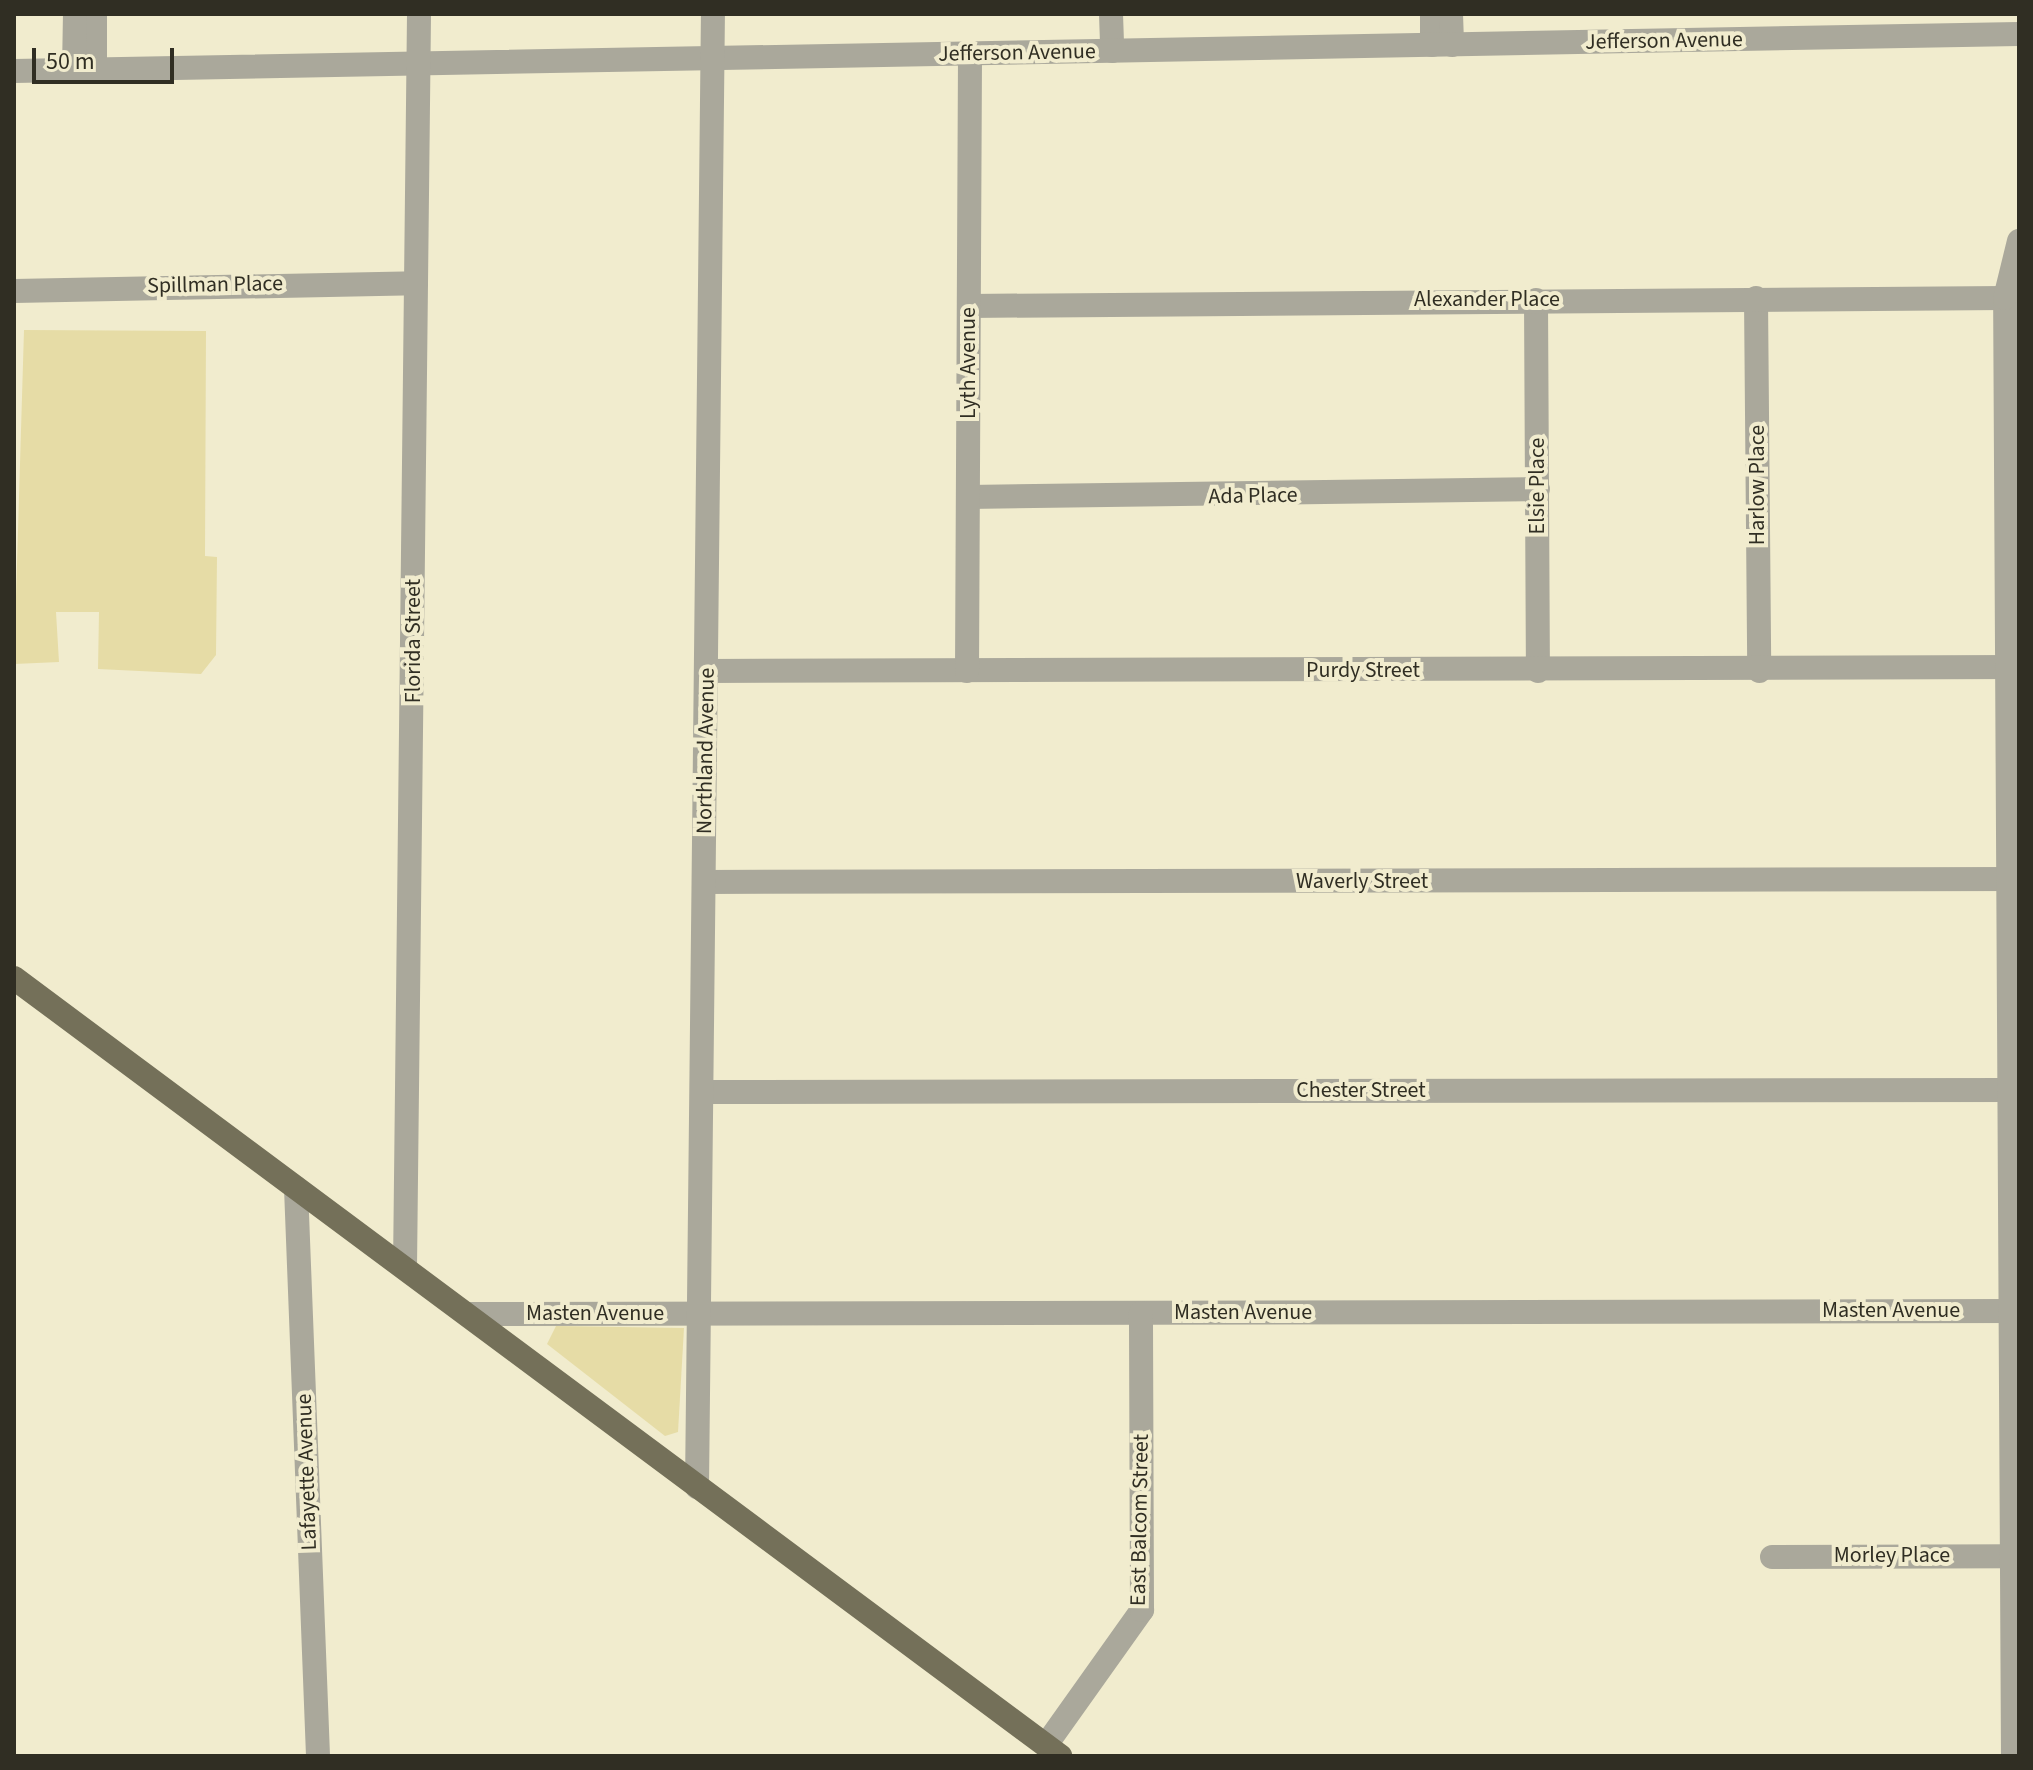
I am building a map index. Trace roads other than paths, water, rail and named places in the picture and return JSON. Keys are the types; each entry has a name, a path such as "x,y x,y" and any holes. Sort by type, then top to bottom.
{"main road":[{"path":"14,978 1053,1751"}],"street":[{"path":"75,14 85,70"},
{"path":"85,70 95,14"},
{"name":"Florida Street","path":"405,1268 419,14"},
{"name":"Northland Avenue","path":"697,1487 713,14"},
{"path":"1111,14 1112,51"},
{"path":"1432,14 1442,45"},
{"path":"1442,45 1451,14"},
{"name":"Jefferson Avenue","path":"14,71 2019,34"},
{"name":"Lyth Avenue","path":"967,671 970,55"},
{"path":"2013,1756 2012,451 2005,298 2019,241"},
{"name":"Spillman Place","path":"14,291 416,283"},
{"name":"Harlow Place","path":"1756,298 1759,671"},
{"name":"Alexander Place","path":"969,306 2005,298"},
{"name":"Elsie Place","path":"1536,300 1538,671"},
{"name":"Ada Place","path":"968,497 1538,489"},
{"name":"Purdy Street","path":"706,671 1759,671 2013,668"},
{"name":"Waverly Street","path":"704,882 2014,879"},
{"name":"Chester Street","path":"703,1092 2014,1090"},
{"name":"Lafayette Avenue","path":"296,1188 318,1756"},
{"name":"Masten Avenue","path":"467,1314 2015,1311"},
{"name":"East Balcom Street","path":"1053,1751 1142,1610 1141,1313"},
{"name":"Morley Place","path":"1772,1557 2012,1556"}]}
